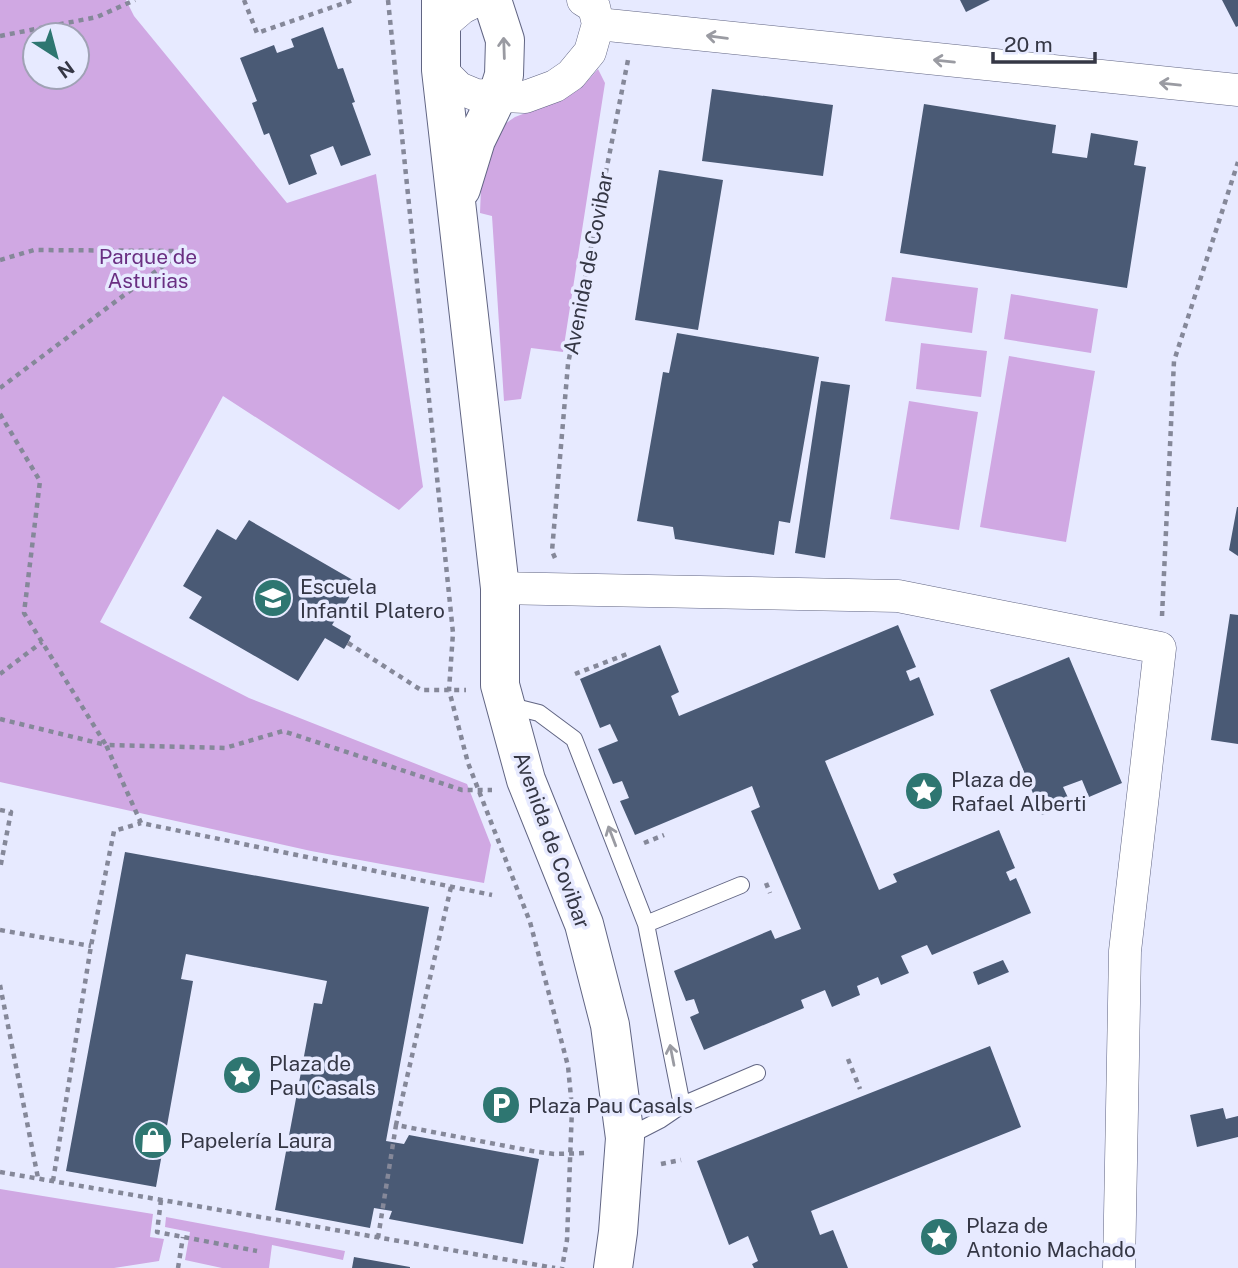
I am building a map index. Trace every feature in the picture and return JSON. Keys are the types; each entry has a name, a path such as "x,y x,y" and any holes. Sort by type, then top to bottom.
{"street":[{"path":"441,13 462,8 478,0"},
{"name":"Avenida de Covibar","path":"457,201 476,140 497,97 504,75 505,40 492,0"},
{"path":"441,70 459,88 476,96 525,97 555,86 571,75 590,52 593,8 1238,90"},
{"name":"Avenida de Covibar","path":"441,13 441,70 500,589 500,685 526,780 584,924 610,1025 625,1138 613,1268"},
{"path":"500,589 898,596 1160,648 1125,951 1119,1268"}],"lane":[{"path":"506,704 539,713 574,739 646,924 682,1105"},
{"path":"646,924 741,885"},
{"path":"625,1138 682,1105 757,1073"}],"path":[{"path":"0,36 97,17 135,0"},
{"path":"244,0 257,33 353,0"},
{"path":"388,0 453,633 449,690 468,762 530,922 568,1066 572,1108 571,1153 568,1240 562,1268"},
{"name":"Avenida de Covibar","path":"557,561 551,551 568,365 630,51"},
{"path":"1160,648 1174,361 1238,162"},
{"path":"0,260 34,250 183,251 0,388"},
{"path":"0,414 40,481 24,613 106,745 141,823"},
{"path":"0,674 42,642"},
{"path":"348,643 421,690 470,690"},
{"path":"575,674 628,654"},
{"path":"0,719 106,745 225,748 283,731 462,790 492,790"},
{"path":"0,810 10,812 0,869"},
{"path":"54,1181 91,946 114,831 141,823 492,895"},
{"path":"644,842 664,835"},
{"path":"378,1238 396,1125 451,887"},
{"path":"0,930 91,946"},
{"path":"0,985 38,1178"},
{"path":"848,1059 860,1089"},
{"path":"396,1125 532,1151 587,1153"},
{"path":"662,1164 681,1160"},
{"path":"0,1172 555,1268"},
{"path":"161,1200 157,1232 257,1251"},
{"path":"178,1268 183,1237"}],"green space":[{"name":"Parque de Asturias","path":"0,0 126,0 134,16 287,203 376,174 423,487 399,510 223,396 100,622 249,698 467,784 491,845 484,883 311,851 0,782"},
{"path":"598,69 605,83 563,352 531,348 521,399 504,401 492,216 480,213 482,162 496,130 515,117 567,97 582,87"},
{"path":"892,277 978,288 972,333 885,321"},
{"path":"1011,294 1098,309 1091,353 1004,339"},
{"path":"921,343 987,351 981,397 916,389"},
{"path":"1009,356 1095,371 1066,542 980,527"},
{"path":"909,401 978,412 959,530 890,519"},
{"path":"0,1189 153,1214 150,1237 164,1239 159,1261 114,1268 0,1268"},
{"path":"166,1217 345,1251 343,1260 272,1245 269,1268 222,1268 185,1260 190,1232 165,1227"}],"building":[{"path":"960,0 990,0 966,12"},
{"path":"1222,0 1238,0 1238,26 1236,27"},
{"path":"323,27 338,69 343,68 355,102 352,103 371,155 341,166 333,146 310,155 317,174 289,185 269,133 264,135 252,103 257,101 240,58 274,45 277,53 294,47 291,39"},
{"path":"712,89 833,105 823,176 702,161"},
{"path":"924,104 1056,125 1052,153 1087,158 1091,133 1138,141 1134,165 1146,167 1127,288 900,253"},
{"path":"659,170 723,180 698,330 635,320"},
{"path":"677,333 819,357 790,523 779,521 774,555 675,539 673,527 637,521 663,372 669,373"},
{"path":"821,381 850,385 825,558 795,553"},
{"path":"1238,507 1238,556 1229,550"},
{"path":"249,520 358,583 332,625 351,636 348,643 344,649 325,638 298,681 189,618 202,597 183,586 217,529 236,540"},
{"path":"1230,614 1238,615 1238,744 1211,740"},
{"path":"898,625 916,667 906,671 910,681 919,677 934,715 825,761 879,890 897,882 893,874 999,830 1015,868 1006,872 1010,881 1016,878 1031,913 932,955 927,945 901,956 909,973 881,985 878,977 857,986 860,995 832,1007 825,990 801,1000 804,1008 704,1050 690,1017 699,1013 694,999 686,1001 674,971 771,930 775,939 801,929 751,811 760,807 752,786 635,835 620,801 629,798 622,781 613,784 598,749 618,741 610,724 600,728 580,679 660,645 679,692 671,696 679,716"},
{"path":"1069,657 1122,783 1089,797 1082,780 1063,787 1071,804 1042,815 990,690"},
{"path":"125,852 429,907 386,1141 404,1144 409,1135 539,1159 523,1244 389,1219 392,1211 374,1208 370,1228 275,1210 314,1003 322,1004 327,981 186,954 181,979 193,981 156,1187 66,1171"},
{"path":"1003,960 1009,972 978,985 973,972"},
{"path":"990,1046 1021,1127 811,1211 820,1235 833,1230 848,1268 754,1268 752,1264 758,1261 748,1236 729,1245 697,1161"},
{"path":"1223,1108 1226,1119 1238,1116 1238,1137 1197,1147 1190,1115"},
{"path":"354,1257 410,1267 410,1268 352,1268"}],"place":[{"name":"Escuela Infantil Platero","path":"273,598"},
{"name":"Plaza de Rafael Alberti","path":"924,791"},
{"name":"Plaza de Pau Casals","path":"242,1075"},
{"name":"Plaza Pau Casals","path":"501,1105"},
{"name":"Papelería Laura","path":"153,1140"},
{"name":"Plaza de Antonio Machado","path":"939,1237"}]}
